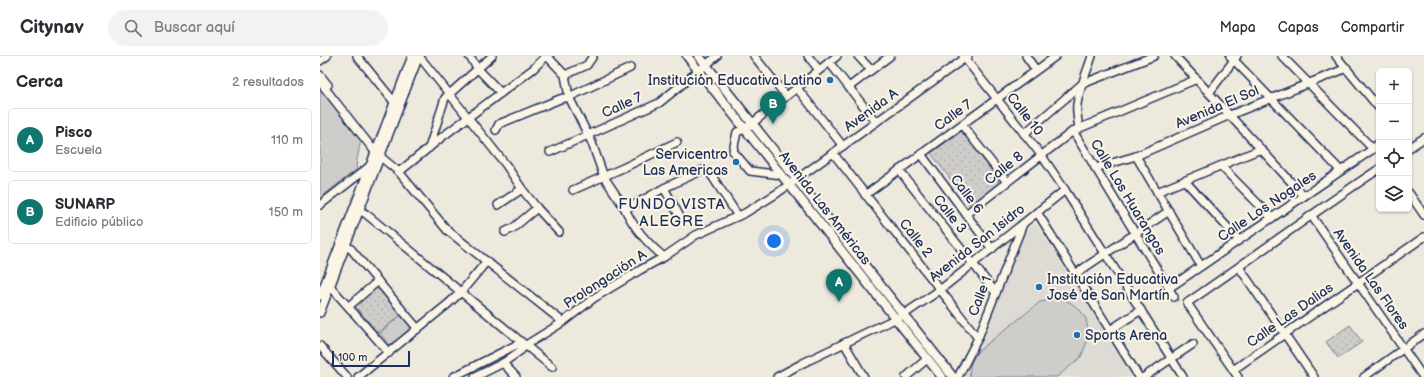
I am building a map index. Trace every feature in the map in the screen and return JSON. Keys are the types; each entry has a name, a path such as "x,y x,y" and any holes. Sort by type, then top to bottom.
{"main road":[{"name":"Avenida Las Américas","path":"687,56 942,377"},
{"name":"Avenida Las Américas","path":"699,56 952,377"},
{"path":"709,83 716,78"},
{"path":"730,110 737,104"}],"street":[{"path":"320,61 327,56"},
{"path":"357,56 397,104"},
{"path":"320,313 328,285 397,104 412,56"},
{"path":"397,104 419,56 506,165 537,208 559,232"},
{"path":"469,56 478,69 501,93"},
{"path":"429,148 446,98 492,56"},
{"path":"399,172 533,68 546,56 565,75 569,97 588,135 604,177 624,207 629,219 649,244 664,257"},
{"path":"565,75 587,65 593,56"},
{"name":"Calle 7","path":"550,152 658,103 716,56"},
{"path":"754,56 786,96"},
{"path":"808,56 819,70"},
{"path":"782,175 752,172 734,153 733,150 737,132 752,123 837,56"},
{"path":"858,56 871,70"},
{"path":"849,87 890,56"},
{"path":"1026,56 1036,70"},
{"name":"Calle 7","path":"865,195 1056,56"},
{"path":"1076,130 1077,105 1082,84 1092,56"},
{"path":"1024,134 1082,84 1154,56"},
{"path":"1175,56 1304,196"},
{"path":"1282,56 1373,149"},
{"path":"1336,56 1376,104"},
{"name":"Calle 10","path":"965,57 1042,156 1183,377"},
{"name":"Avenida A","path":"738,216 789,185 965,57"},
{"path":"1209,93 1234,57 1341,171"},
{"path":"829,62 876,122"},
{"path":"496,130 500,124 560,99 569,97 630,68"},
{"name":"Avenida El Sol","path":"1096,168 1136,156 1230,115 1347,68"},
{"path":"320,75 379,154"},
{"name":"Calle 8","path":"966,214 1076,130 1197,79"},
{"path":"320,82 379,154 399,172 447,230 562,322"},
{"path":"797,88 843,146"},
{"path":"962,125 1007,182"},
{"name":"Calle Los Huarangos","path":"1076,130 1096,168 1174,297"},
{"path":"1412,146 1424,138"},
{"path":"573,190 677,142"},
{"name":"Calle Los Nogales","path":"1168,288 1376,146"},
{"path":"1158,192 1261,149"},
{"name":"Calle 2","path":"832,153 978,338"},
{"path":"320,205 370,165 379,154"},
{"name":"Calle 6","path":"921,154 992,248"},
{"path":"1136,156 1201,266"},
{"path":"320,296 328,285 346,246 370,165"},
{"path":"1221,166 1272,218"},
{"path":"624,207 630,207 664,188 703,170 707,171 738,216"},
{"name":"Calle 3","path":"899,170 996,293"},
{"path":"1238,377 1187,303 1239,268 1312,214 1376,171"},
{"path":"357,175 362,175 365,182"},
{"path":"1185,181 1239,240"},
{"path":"664,188 679,216"},
{"path":"498,205 522,189"},
{"name":"Avenida San Isidro","path":"895,319 940,290 1065,190"},
{"path":"1412,197 1424,215"},
{"path":"357,208 552,367"},
{"path":"505,232 513,228 537,208"},
{"path":"1075,274 1169,211"},
{"path":"1037,212 1139,377"},
{"name":"Avenida Las Flores","path":"1312,214 1405,348 1423,377"},
{"name":"Prolongación A","path":"475,377 503,363 526,345 562,322 617,283 664,257 696,235 738,216"},
{"name":"Calle 1","path":"958,377 978,338 1023,223"},
{"name":"Calle Las Dalias","path":"1233,370 1424,237"},
{"path":"346,246 351,249 418,329"},
{"path":"358,377 418,329 460,292 487,261"},
{"path":"1239,268 1314,377"},
{"path":"348,306 378,281"},
{"path":"328,285 389,353"},
{"path":"1110,330 1141,310"},
{"path":"777,377 895,319"},
{"path":"1364,377 1424,334"},
{"path":"844,343 864,377"},
{"path":"1144,377 1193,344"},
{"name":"Prolongación A","path":"458,376 516,345 526,345"},
{"path":"320,346 347,377"},
{"name":"Avenida Las Flores","path":"1405,348 1424,371"},
{"path":"906,377 927,359"},
{"path":"503,363 516,377"}],"shaded area":[{"path":"320,89 362,142 360,144 356,166 357,169 320,198"},
{"path":"962,131 1000,183 970,206 931,153"},
{"name":"Institución Educativa José de San Martín","path":"1034,224 1038,226 1133,377 961,376 981,341 1024,232"},
{"path":"378,286 402,314 378,333 355,306"},
{"path":"1063,299 1071,303 1080,310 1086,319 1088,339 1081,357 1057,377 970,377 971,364 977,352 1040,302"},
{"path":"402,314 413,328 391,347 380,333"},
{"path":"1350,325 1362,342 1338,358 1326,342"}],"place":[{"name":"Institución Educativa Latino","path":"830,80"},
{"name":"SUNARP","path":"773,124"},
{"name":"Servicentro Las Americas","path":"736,162"},
{"name":"Institución Educativa José de San Martín","path":"1039,287"},
{"name":"Pisco","path":"839,302"},
{"name":"Sports Arena","path":"1077,335"}],"district":[{"name":"FUNDO VISTA ALEGRE","path":"672,212"}]}
